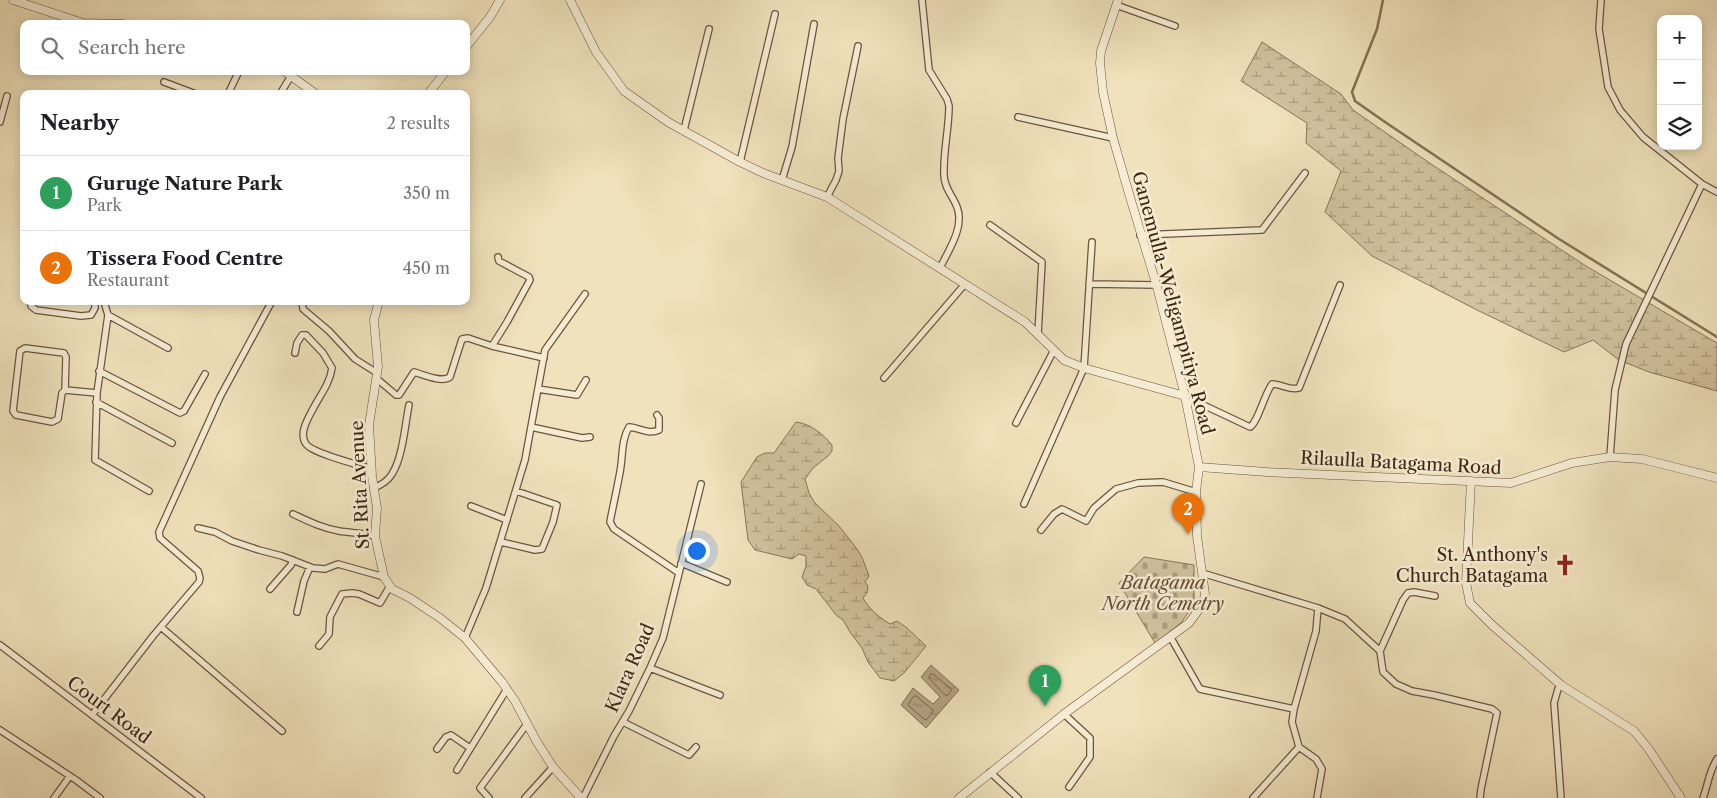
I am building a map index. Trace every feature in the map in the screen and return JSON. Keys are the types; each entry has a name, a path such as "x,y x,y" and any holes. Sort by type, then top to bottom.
{"street":[{"path":"13,0 77,20"},
{"path":"470,42 490,17 500,0"},
{"path":"570,0 596,52 624,91 668,122 740,162 827,197 1025,322 1064,360 1084,368 1197,402 1250,427 1254,424 1265,393 1272,384 1280,384 1294,390 1299,388 1340,285"},
{"path":"922,0 928,70 947,99 949,106 944,182 957,206 959,215 956,236 940,268"},
{"path":"1601,0 1599,29 1608,87 1620,110 1643,137 1702,184 1717,192"},
{"path":"1117,2 1176,26"},
{"name":"Ganemulla-Weligampitiya Road","path":"958,798 1064,714 1128,666 1171,638 1189,623 1203,604 1205,594 1197,536 1196,492 1199,468 1185,399 1157,286 1140,236 1113,138 1103,92 1100,63 1101,50 1117,2"},
{"path":"740,162 775,14"},
{"path":"782,180 792,147 814,24"},
{"path":"684,130 709,29"},
{"path":"827,197 839,171 838,158 843,119 858,46"},
{"path":"230,90 237,75"},
{"path":"281,90 287,75"},
{"path":"288,75 310,90"},
{"path":"431,90 443,75"},
{"path":"164,82 185,90"},
{"path":"0,122 7,96"},
{"path":"1018,116 1113,138"},
{"path":"1140,236 1262,230 1305,173"},
{"path":"1610,457 1615,390 1626,344 1702,184"},
{"path":"990,225 1042,262 1038,334"},
{"path":"1024,504 1084,368 1092,242"},
{"path":"492,346 530,280 529,277 499,261 498,257"},
{"path":"884,378 965,284"},
{"path":"1089,284 1157,286"},
{"path":"465,638 486,588 525,460 546,350 585,294"},
{"path":"31,305 36,310 82,316 91,315 95,305"},
{"path":"106,305 108,315 96,402 95,460 148,491"},
{"path":"92,715 199,582 198,571 160,538 158,532 220,397 270,305"},
{"path":"302,305 303,309 329,331 355,360 396,395 399,395 414,372 440,379 450,377 462,338 544,358"},
{"name":"St. Rita Avenue","path":"379,305 374,320 376,376 369,424 377,508 375,536 384,577 392,589 410,598 440,618 465,638 507,689 553,767 582,798"},
{"path":"108,315 168,348"},
{"path":"295,353 297,343 302,335 306,336 324,353 332,368 331,376 325,389 305,423 305,443 310,448 372,469"},
{"path":"24,348 64,353 66,357 65,390 62,393 58,418 52,422 16,415 13,407 20,350 24,348"},
{"path":"1016,423 1054,350"},
{"path":"99,371 180,413 184,411 205,374"},
{"path":"538,389 578,395 586,380"},
{"path":"65,390 97,393"},
{"path":"96,402 172,443"},
{"path":"374,488 383,483 392,474 398,460 408,404"},
{"path":"657,415 659,418 659,430 653,433 629,427 623,439 621,469 610,522 614,529 679,573"},
{"path":"531,427 582,438 590,437"},
{"name":"Rilaulla Batagama Road","path":"1199,468 1511,483 1572,463 1610,457 1642,459 1717,478"},
{"path":"1471,480 1466,583 1470,603 1492,625 1561,685 1634,731 1648,748 1681,798"},
{"path":"1041,530 1054,514 1062,510 1086,521 1094,508 1116,489 1138,483 1163,482 1196,492"},
{"name":"Klara Road","path":"582,798 650,668 663,638 701,484"},
{"path":"501,542 535,550 542,549 553,522 557,505 516,491"},
{"path":"471,506 507,520"},
{"path":"293,514 316,525 338,531 375,536"},
{"path":"198,528 215,532 232,541 310,567 326,569 338,564 384,577"},
{"path":"270,589 291,565 293,560"},
{"path":"681,563 727,582"},
{"path":"297,612 304,581 310,567"},
{"path":"1202,573 1318,608 1345,619 1380,651"},
{"path":"319,646 329,634 330,617 341,595 346,593 359,594 380,603 390,586"},
{"path":"1435,596 1414,592 1408,593 1403,600 1380,651 1384,672 1396,684 1412,691 1492,709 1497,713 1480,798"},
{"path":"1317,798 1322,770 1316,759 1299,748 1292,722 1294,708 1316,631 1318,608"},
{"path":"161,627 282,730"},
{"path":"1171,638 1200,689 1294,708"},
{"name":"Court Road","path":"0,645 201,798"},
{"path":"650,668 720,695"},
{"path":"1561,685 1554,703 1561,798"},
{"path":"457,770 507,689"},
{"path":"1064,714 1090,738 1090,757 1069,787"},
{"path":"622,722 689,755 696,747"},
{"path":"488,798 480,788 527,724"},
{"path":"0,730 100,798"},
{"path":"437,749 446,737 451,735 470,748"},
{"path":"1253,798 1299,748"},
{"path":"1703,798 1709,780 1710,769 1717,759"},
{"path":"525,798 553,767"},
{"path":"990,772 1018,798"},
{"path":"54,798 70,776"},
{"path":"1709,780 1717,783"}],"green space":[{"path":"1262,42 1341,94 1353,110 1431,164 1586,266 1717,343 1717,391 1649,372 1619,360 1593,340 1564,352 1372,256 1325,212 1341,171 1306,143 1307,123 1241,81"},
{"path":"796,422 816,430 832,445 832,451 813,468 805,479 809,493 815,503 839,526 862,557 869,576 865,582 868,586 867,593 863,598 865,602 882,619 890,624 897,621 926,646 904,673 894,681 880,678 868,662 862,648 843,620 837,616 816,589 807,585 802,577 806,566 806,556 799,554 792,559 755,550 748,540 741,482 757,457 765,453 774,453"},
{"name":"Batagama North Cemetry","path":"1144,557 1194,565 1194,604 1181,623 1155,643 1119,583"}],"water":[{"path":"931,665 959,690 926,728 901,705 913,688 933,704 940,697 921,677"}],"waterway":[{"path":"1383,0 1377,29 1352,92 1355,101 1559,239 1717,337"}],"place":[{"name":"Tissera Food Centre","path":"1188,534"},
{"name":"St. Anthony's Church Batagama","path":"1565,565"},
{"name":"Guruge Nature Park","path":"1045,706"}]}
